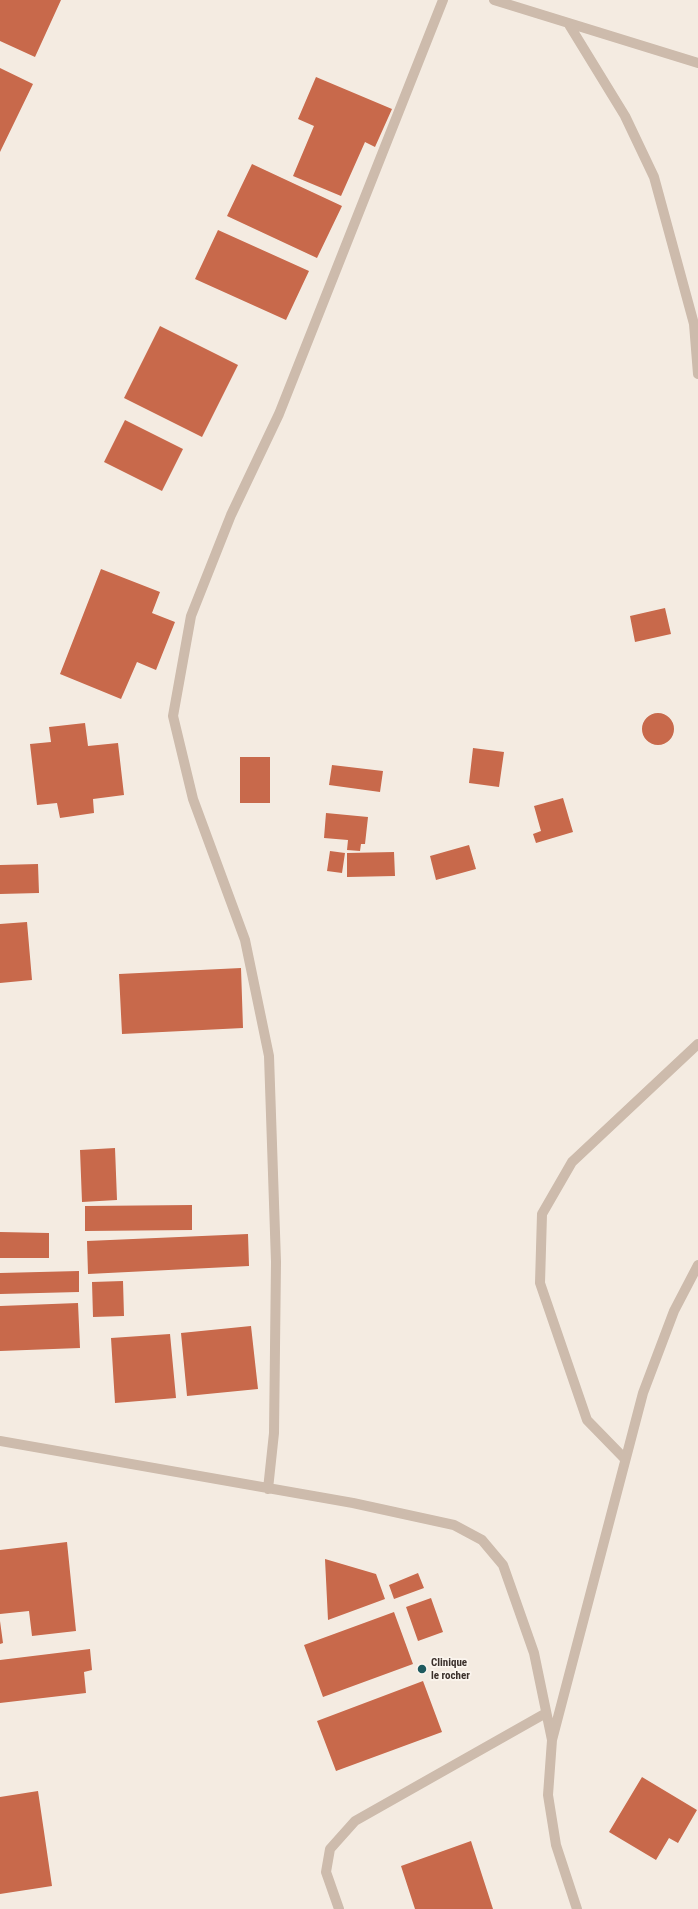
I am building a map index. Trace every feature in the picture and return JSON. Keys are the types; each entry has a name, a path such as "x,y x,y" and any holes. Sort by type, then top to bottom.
{"street":[{"path":"268,1489 274,1433 276,1269 269,1056 245,940 193,800 172,716 191,616 232,515 279,414 443,0"},
{"path":"494,0 698,63"},
{"path":"568,23 625,116 654,177 694,324 698,374"},
{"path":"625,1459 587,1420 540,1283 542,1214 572,1162 698,1044"},
{"path":"577,1909 556,1846 548,1795 552,1740 643,1393 674,1311 698,1265"},
{"path":"0,1441 352,1503 454,1525 482,1540 503,1565 516,1600 534,1653 552,1740"},
{"path":"339,1909 326,1872 330,1849 355,1822 546,1713"}],"building":[{"path":"0,0 61,0 35,57 0,41"},
{"path":"0,68 33,84 0,152"},
{"path":"316,77 392,109 375,147 365,142 341,196 293,176 314,126 298,119"},
{"path":"252,164 342,206 317,258 227,216"},
{"path":"218,230 309,271 286,320 195,279"},
{"path":"160,326 238,365 202,437 124,398"},
{"path":"125,420 183,449 162,491 104,462"},
{"path":"101,569 160,592 152,613 175,622 156,670 137,662 121,699 60,674"},
{"path":"665,608 671,634 635,642 630,616"},
{"path":"655,713 661,713 670,717 674,729 670,741 661,745 655,745 646,741 642,732 642,726 646,717"},
{"path":"85,723 88,746 118,743 124,795 93,799 94,813 60,818 57,803 37,805 30,744 51,742 49,727"},
{"path":"473,748 504,752 499,787 469,783"},
{"path":"240,757 270,757 270,803 240,803"},
{"path":"332,765 383,771 380,792 329,785"},
{"path":"563,798 573,832 536,843 533,834 541,831 534,806"},
{"path":"326,813 368,817 365,844 361,844 360,851 347,850 348,840 324,838"},
{"path":"469,845 476,869 436,880 430,856"},
{"path":"330,851 345,853 342,873 327,871"},
{"path":"394,852 395,876 347,877 347,853"},
{"path":"38,864 39,893 0,894 0,865"},
{"path":"27,922 32,980 0,983 0,924"},
{"path":"241,968 243,1028 122,1034 119,974"},
{"path":"115,1148 117,1200 82,1202 80,1150"},
{"path":"192,1205 192,1230 85,1231 85,1206"},
{"path":"0,1232 49,1233 49,1258 0,1258"},
{"path":"248,1234 249,1266 88,1274 87,1241"},
{"path":"79,1271 79,1292 0,1294 0,1273"},
{"path":"123,1281 124,1316 93,1317 92,1282"},
{"path":"78,1303 80,1348 0,1351 0,1306"},
{"path":"251,1326 258,1389 187,1396 181,1333"},
{"path":"170,1334 176,1398 115,1403 111,1338"},
{"path":"67,1542 76,1631 32,1636 29,1611 0,1614 0,1550"},
{"path":"325,1559 376,1574 385,1599 328,1620"},
{"path":"418,1573 424,1588 394,1599 389,1585"},
{"path":"431,1598 443,1632 418,1641 406,1607"},
{"path":"394,1612 413,1664 323,1697 304,1645"},
{"path":"0,1621 3,1643 0,1644"},
{"path":"90,1649 92,1670 84,1672 86,1693 0,1703 0,1660"},
{"path":"423,1681 442,1732 336,1771 317,1721"},
{"path":"642,1777 697,1810 678,1843 669,1838 656,1860 609,1832"},
{"path":"38,1791 52,1886 0,1894 0,1797"},
{"path":"471,1841 493,1909 415,1909 401,1866"}],"place":[{"name":"Clinique le rocher","path":"422,1669"}]}
